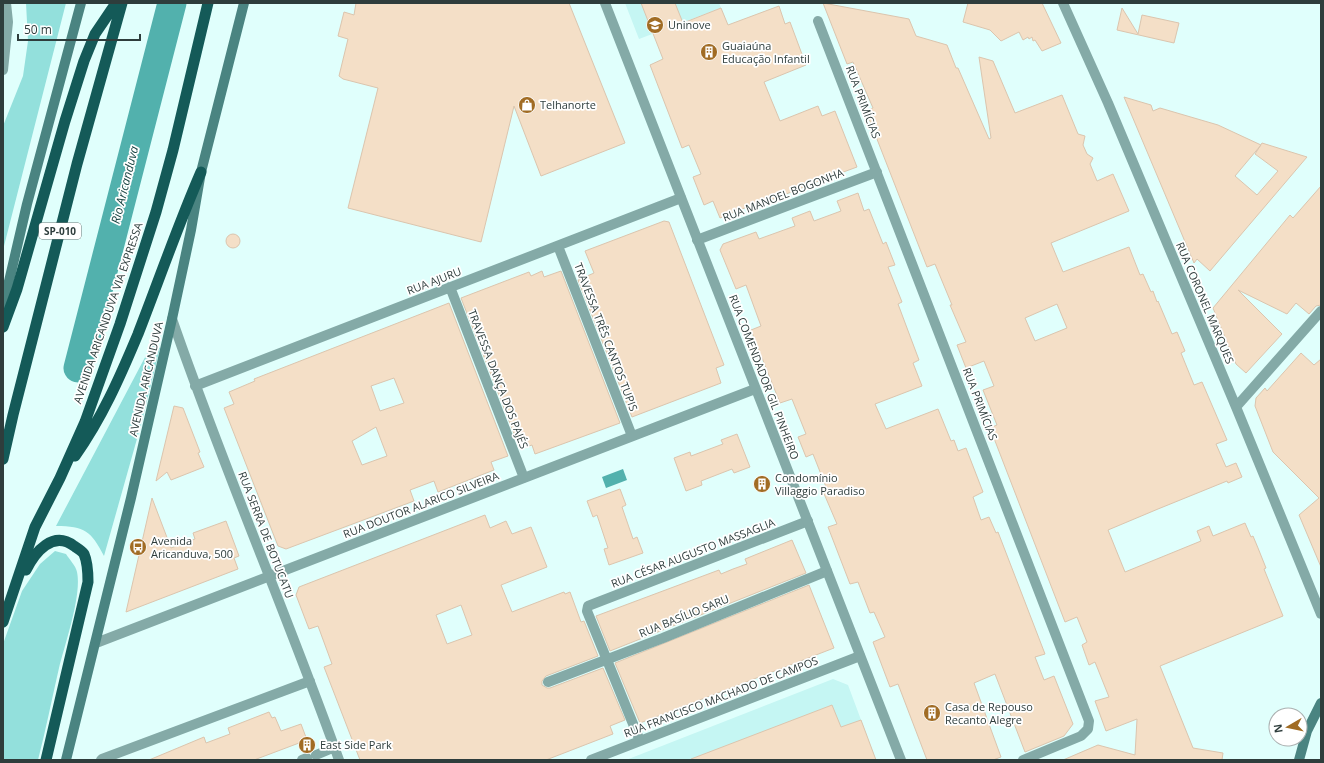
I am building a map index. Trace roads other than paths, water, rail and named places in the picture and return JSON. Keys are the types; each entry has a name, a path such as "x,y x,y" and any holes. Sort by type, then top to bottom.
{"highway":[{"path":"3,327 17,289 64,121 84,61 95,34 116,3"},
{"name":"SP-010","path":"3,459 75,172 122,3"},
{"name":"AVENIDA ARICANDUVA VIA EXPRESSA","path":"3,622 35,528 60,478 90,407 120,324 156,212 173,150 208,3"},
{"path":"60,478 100,418 122,373 201,172"},
{"path":"13,596 30,561 48,542 59,539 71,544 83,553 87,566 88,582 46,760"}],"main road":[{"path":"3,307 27,204 80,3"},
{"name":"AVENIDA ARICANDUVA","path":"66,760 96,643 172,318 201,172 244,3"},
{"path":"1299,760 1307,731 1321,703"}],"street":[{"path":"3,70 8,22 6,3"},
{"name":"RUA COMENDADOR GIL PINHEIRO","path":"605,3 900,760"},
{"name":"RUA CORONEL MARQUES","path":"1063,3 1108,103 1321,614"},
{"name":"RUA PRIMÍCIAS","path":"818,21 1089,720 1088,729 1081,736 1023,760"},
{"name":"RUA MANOEL BOGONHA","path":"697,240 877,172"},
{"name":"RUA AJURU","path":"195,386 681,198"},
{"name":"TRAVESSA TRÊS CANTOS TUPIS","path":"558,246 632,436"},
{"name":"TRAVESSA DANÇA DOS PAJÉS","path":"450,287 524,478"},
{"path":"1236,407 1321,311"},
{"name":"RUA SERRA DE BOTUCATU","path":"172,318 195,386 310,681 339,760"},
{"name":"RUA DOUTOR ALARICO SILVEIRA","path":"96,643 755,389"},
{"name":"RUA CÉSAR AUGUSTO MASSAGLIA","path":"607,659 587,611 587,607 808,522"},
{"name":"RUA BASÍLIO SARU","path":"548,682 827,571"},
{"name":"RUA FRANCISCO MACHADO DE CAMPOS","path":"591,760 860,656"},
{"path":"607,659 640,741"},
{"path":"101,760 310,681"},
{"path":"308,757 335,747"}],"waterway":[{"name":"Rio Aricanduva","path":"78,368 172,3"}],"place":[{"name":"Uninove","path":"655,25"},
{"name":"Guaiaúna Educação Infantil","path":"709,52"},
{"name":"Telhanorte","path":"527,105"},
{"name":"Condomínio Villaggio Paradiso","path":"762,484"},
{"name":"Avenida Aricanduva, 500","path":"138,547"},
{"name":"Casa de Repouso Recanto Alegre","path":"932,713"},
{"name":"East Side Park","path":"307,745"}]}
